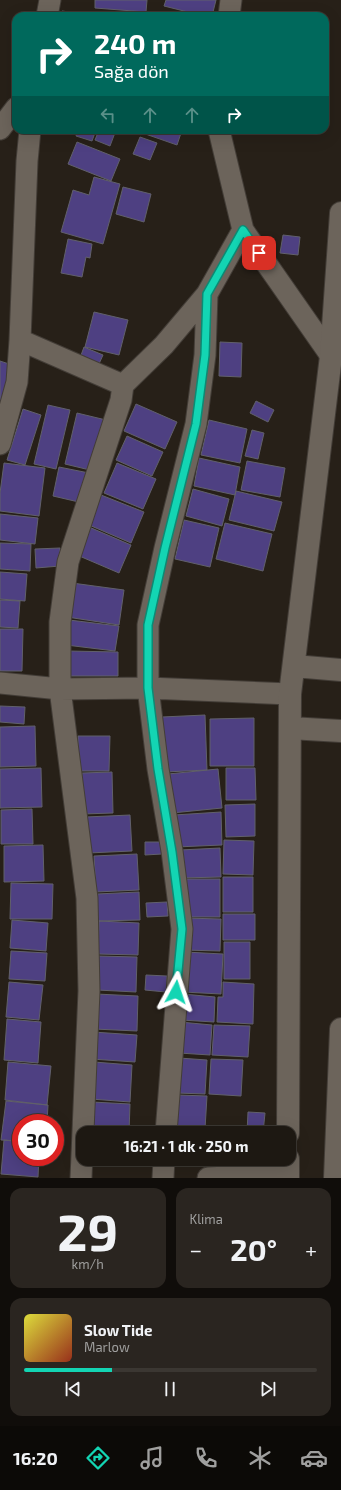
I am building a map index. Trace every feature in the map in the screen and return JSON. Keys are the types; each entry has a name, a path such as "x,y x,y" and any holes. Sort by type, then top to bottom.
{"main road":[{"path":"288,1126 290,694 332,356 341,213"},
{"path":"294,666 341,670"},
{"path":"290,728 341,731"},
{"path":"335,1178 341,1029"}],"street":[{"path":"48,12 50,0"},
{"path":"230,12 231,0"},
{"path":"0,129 12,113"},
{"path":"0,444 17,382 27,161 30,134"},
{"path":"220,134 243,230 332,356"},
{"path":"81,1178 89,991 87,898 60,689 60,622 68,562 121,400 123,385 164,345 207,294 243,230"},
{"path":"167,1126 182,929 172,852 158,769 148,688 148,625 165,548 196,424 205,355 207,294"},
{"path":"20,340 123,385"},
{"path":"0,683 60,689 148,688 290,694"},
{"path":"163,1178 164,1166"},
{"path":"208,1178 288,1170"}],"building":[{"path":"95,0 147,0 146,12 95,8"},
{"path":"166,0 216,0 213,12 188,12 164,6"},
{"path":"77,134 95,134 92,141 76,136"},
{"path":"97,134 114,134 110,146 95,140"},
{"path":"145,134 181,134 177,145"},
{"path":"140,137 157,143 150,160 133,154"},
{"path":"77,142 120,159 111,181 68,164"},
{"path":"94,177 120,184 103,244 61,232 73,190 89,195"},
{"path":"123,187 151,194 144,222 116,214"},
{"path":"283,235 300,237 298,255 280,253"},
{"path":"68,239 92,244 90,258 86,257 82,277 61,273"},
{"path":"94,312 128,320 119,355 85,347"},
{"path":"220,342 242,343 241,377 219,376"},
{"path":"84,347 103,355 98,366 80,358"},
{"path":"0,361 12,365 1,403 0,403"},
{"path":"256,401 274,410 268,422 250,413"},
{"path":"136,404 177,422 165,449 124,431"},
{"path":"48,405 70,410 56,469 34,464"},
{"path":"23,409 41,415 25,465 7,460"},
{"path":"77,413 106,420 94,471 65,464"},
{"path":"209,420 247,429 240,463 201,455"},
{"path":"252,430 264,433 258,459 245,456"},
{"path":"127,436 163,452 152,476 116,460"},
{"path":"199,458 240,467 235,495 194,486"},
{"path":"247,461 285,468 280,497 241,490"},
{"path":"4,463 45,468 39,516 0,511 0,493"},
{"path":"117,463 156,479 143,509 104,493"},
{"path":"59,467 89,473 83,503 53,496"},
{"path":"193,489 229,499 222,526 186,516"},
{"path":"236,491 282,502 274,531 229,520"},
{"path":"101,495 144,512 131,543 89,525"},
{"path":"0,514 38,518 35,544 0,540"},
{"path":"184,520 219,528 210,567 175,559"},
{"path":"225,523 272,534 263,571 216,559"},
{"path":"89,527 131,545 119,573 77,555"},
{"path":"0,543 31,544 30,571 0,569"},
{"path":"60,548 60,566 36,568 35,549"},
{"path":"0,572 27,574 25,601 0,599"},
{"path":"72,583 124,590 119,625 67,617"},
{"path":"0,600 20,601 18,628 0,627"},
{"path":"69,620 119,626 115,651 66,645"},
{"path":"0,629 23,629 22,671 0,671"},
{"path":"68,651 118,652 118,676 67,676"},
{"path":"0,706 25,707 24,724 0,722"},
{"path":"205,715 207,770 165,772 162,717"},
{"path":"254,718 254,766 210,766 210,719"},
{"path":"35,726 36,766 0,767 0,727"},
{"path":"78,736 110,736 109,771 78,771"},
{"path":"41,768 42,807 0,808 0,769"},
{"path":"226,768 255,768 256,800 226,800"},
{"path":"218,769 222,808 172,813 168,774"},
{"path":"112,772 113,813 83,814 82,773"},
{"path":"255,804 255,836 226,837 225,805"},
{"path":"32,809 33,844 1,844 1,810"},
{"path":"221,812 222,845 176,847 174,815"},
{"path":"130,815 132,851 88,853 86,817"},
{"path":"224,840 254,841 253,875 223,874"},
{"path":"145,842 161,842 162,854 145,855"},
{"path":"43,845 44,881 4,882 4,846"},
{"path":"220,848 221,877 181,878 180,850"},
{"path":"137,854 139,890 96,892 94,856"},
{"path":"223,877 253,877 253,912 223,912"},
{"path":"182,879 220,879 220,917 182,917"},
{"path":"11,883 53,884 52,919 10,919"},
{"path":"139,892 140,920 97,921 97,894"},
{"path":"167,902 168,916 147,917 146,903"},
{"path":"223,914 255,914 255,940 223,940"},
{"path":"184,918 221,919 220,951 183,950"},
{"path":"12,920 48,923 46,951 10,948"},
{"path":"99,921 139,923 138,955 98,954"},
{"path":"224,942 250,942 250,979 224,979"},
{"path":"11,951 47,953 45,981 9,979"},
{"path":"185,952 223,954 221,994 183,992"},
{"path":"98,956 137,957 136,992 97,990"},
{"path":"146,975 167,976 166,992 145,990"},
{"path":"9,982 43,985 39,1020 6,1017"},
{"path":"223,982 254,984 253,1024 217,1022 218,997 223,997"},
{"path":"96,994 138,996 137,1031 94,1029"},
{"path":"183,994 215,997 214,1022 181,1020"},
{"path":"7,1019 41,1022 38,1063 4,1060"},
{"path":"180,1022 212,1025 210,1055 179,1053"},
{"path":"214,1025 250,1026 248,1057 212,1055"},
{"path":"93,1032 137,1035 135,1062 91,1059"},
{"path":"179,1058 207,1060 205,1094 177,1093"},
{"path":"211,1059 243,1060 241,1096 209,1094"},
{"path":"8,1062 51,1066 47,1105 5,1100"},
{"path":"94,1062 132,1065 130,1102 91,1099"},
{"path":"178,1095 207,1096 205,1126 176,1126"},
{"path":"6,1101 48,1105 48,1114 12,1114 12,1141 1,1140"},
{"path":"92,1102 130,1104 129,1126 90,1126"},
{"path":"248,1112 265,1113 264,1126 247,1126"},
{"path":"4,1140 12,1141 12,1166 39,1166 38,1177 1,1174"}],"route":[{"path":"176,992 182,929 172,852 158,769 148,688 148,625 165,548 196,424 205,355 207,294 243,230 259,253"}]}
